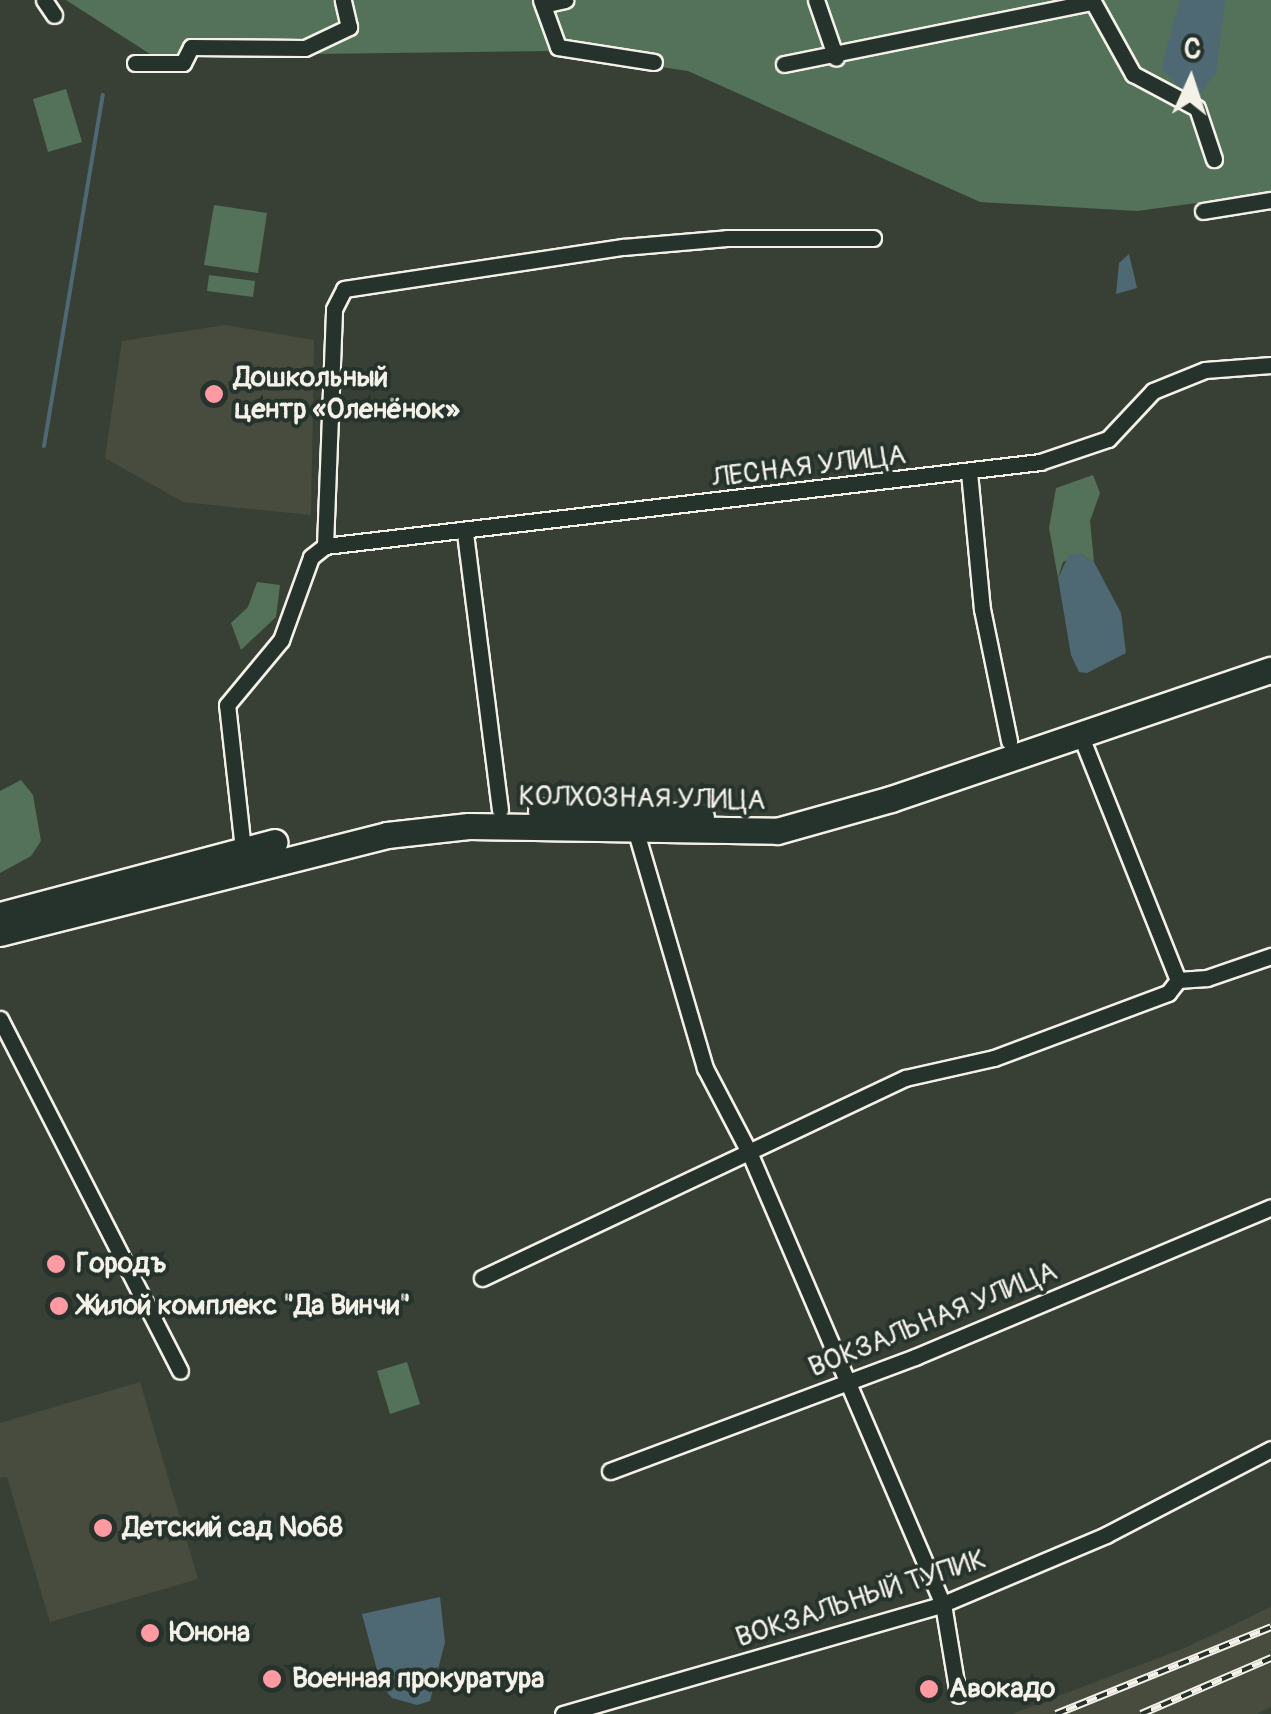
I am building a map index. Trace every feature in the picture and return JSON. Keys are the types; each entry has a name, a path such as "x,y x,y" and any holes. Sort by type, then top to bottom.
{"main road":[{"name":"КОЛХОЗНАЯ УЛИЦА","path":"7,925 243,849 384,818 500,810 766,815 1271,655"},
{"name":"КОЛХОЗНАЯ УЛИЦА","path":"7,925 387,834 469,826 636,832 776,830 1271,670"}],"street":[{"path":"44,0 54,15"},
{"path":"136,63 183,62 191,47 305,48 349,27 343,0"},
{"path":"565,0 542,2 558,47 654,62"},
{"path":"816,0 836,58"},
{"path":"784,64 836,58 1092,1 1133,74 1197,108 1214,159"},
{"path":"1203,211 1271,200"},
{"path":"243,849 227,705 281,640 312,556 325,546 334,309 344,289 622,247 727,238 873,238"},
{"name":"ЛЕСНАЯ УЛИЦА","path":"325,546 465,533 1040,462 1108,439 1154,392 1205,370 1271,365"},
{"path":"969,472 982,609 1009,741"},
{"path":"465,533 500,810"},
{"path":"1080,734 1178,980"},
{"path":"636,832 676,986 704,1068 749,1152 943,1604 958,1694"},
{"path":"0,953 7,925"},
{"path":"482,1278 905,1078 994,1058 1168,993 1178,980 1207,978 1271,956"},
{"path":"0,1019 180,1371"},
{"name":"ВОКЗАЛЬНАЯ УЛИЦА","path":"610,1471 849,1383 1271,1207"},
{"name":"ВОКЗАЛЬНЫЙ ТУПИК","path":"563,1714 943,1604 1106,1535 1271,1449"}],"shaded area":[{"name":"Дошкольный центр «Оленёнок»","path":"225,325 314,340 311,515 183,502 105,458 122,341"},
{"name":"Детский сад №68","path":"140,1382 198,1579 50,1622 7,1477 0,1478 0,1423"},
{"path":"1271,1607 1271,1707 1257,1714 1012,1714 1187,1647"}],"green space":[{"path":"66,0 1271,0 1271,193 1137,211 980,202 688,71 552,51 153,56"},
{"path":"66,89 82,142 48,152 33,99"},
{"path":"214,205 267,213 258,273 204,265"},
{"path":"209,275 255,281 253,297 207,291"},
{"path":"1093,475 1100,493 1090,521 1094,562 1081,554 1063,562 1058,578 1049,528 1056,488"},
{"path":"257,582 280,585 276,617 241,650 231,623 248,607"},
{"path":"21,780 33,795 41,841 31,856 0,873 0,791"},
{"path":"407,1362 420,1404 390,1414 377,1371"}],"water":[{"path":"1180,0 1225,0 1216,72 1198,97 1190,98 1161,69"},
{"path":"1129,254 1137,288 1116,294 1119,263"},
{"path":"1081,554 1094,562 1121,613 1126,653 1087,673 1079,672 1071,655 1058,578 1069,555"},
{"path":"440,1597 445,1642 430,1701 417,1705 392,1698 381,1685 362,1614"}],"waterway":[{"path":"44,446 103,95"}],"railway":[{"path":"1056,1714 1271,1627"},
{"path":"1141,1714 1271,1658"}],"place":[{"name":"Дошкольный центр «Оленёнок»","path":"214,394"},
{"name":"Городъ","path":"56,1264"},
{"name":"Жилой комплекс \"Да Винчи\"","path":"59,1306"},
{"name":"Детский сад №68","path":"103,1528"},
{"name":"Юнона","path":"150,1633"},
{"name":"Военная прокуратура","path":"272,1679"},
{"name":"Авокадо","path":"929,1689"}]}
